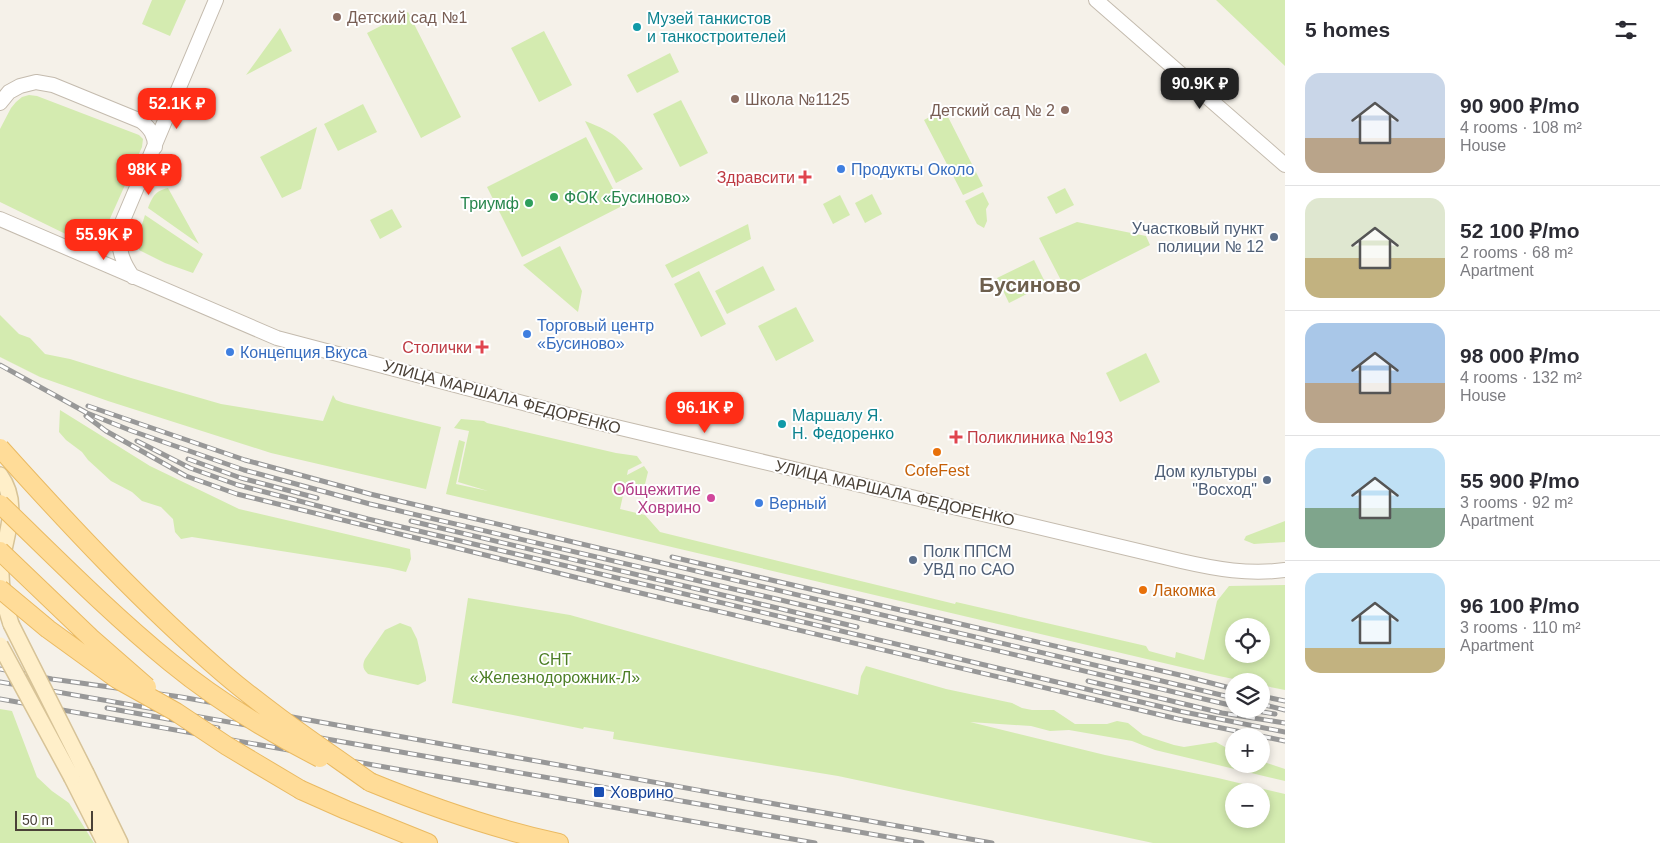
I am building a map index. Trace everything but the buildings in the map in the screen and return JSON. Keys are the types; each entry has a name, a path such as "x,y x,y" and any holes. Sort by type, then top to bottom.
{"main road":[{"path":"0,448 69,525 224,674 262,704 370,782"},
{"path":"0,475 9,491 11,500 11,511 1,569 2,595 11,624 79,776 105,843"},
{"path":"0,481 2,491 0,505 105,606 170,662 215,696 278,735 370,782 415,801 472,820 558,843"},
{"path":"0,551 91,638 176,712"},
{"path":"0,589 48,629 118,679 176,712 227,746 301,790 402,834 428,843"},
{"path":"0,644 120,843"}],"street":[{"path":"76,252 83,253 94,250 106,243 118,232 216,0"},
{"path":"1096,0 1285,165"},
{"path":"0,103 9,92 20,86 36,82 53,86 141,121 149,128 153,135 154,148"},
{"path":"141,121 152,121 162,116 166,113 172,101"},
{"path":"1266,149 1285,149"},
{"name":"УЛИЦА МАРШАЛА ФЕДОРЕНКО","path":"1,219 277,338 591,421 1192,564 1236,572 1285,570"},
{"path":"118,232 121,256 127,270 133,277"}],"green space":[{"path":"152,0 186,0 170,36 142,24"},
{"path":"1216,0 1285,0 1285,66"},
{"path":"408,12 461,117 421,138 367,33"},
{"path":"280,28 292,51 246,75"},
{"path":"544,31 572,85 539,102 511,48"},
{"path":"670,53 679,72 637,93 627,75"},
{"path":"29,95 37,96 139,135 143,139 142,147 104,232 94,240 80,241 0,202 0,129 16,102 22,97"},
{"path":"681,100 708,153 680,167 653,114"},
{"path":"363,104 377,132 338,151 324,124"},
{"path":"944,109 983,186 963,195 924,120"},
{"path":"585,121 619,139 643,169 616,183"},
{"path":"317,127 301,189 282,198 260,157"},
{"name":"ФОК «Бусиново»","path":"586,137 622,206 522,257 487,187"},
{"path":"168,188 199,244 148,208 155,195"},
{"path":"1065,188 1074,205 1056,214 1047,197"},
{"path":"983,192 989,204 986,209 987,221 984,228 977,224 965,201"},
{"path":"872,194 882,214 865,223 855,203"},
{"path":"840,195 850,215 833,224 823,204"},
{"path":"392,209 402,227 380,239 370,220"},
{"path":"145,215 203,254 193,273 165,263 139,250 138,237"},
{"path":"1077,222 1146,236 1150,245 1065,288 1039,238"},
{"path":"748,224 751,239 672,278 665,265"},
{"path":"560,246 582,291 578,312 523,265"},
{"path":"1034,260 1046,284 1009,303 997,278"},
{"path":"763,266 775,290 727,314 715,291"},
{"path":"699,271 726,324 701,337 674,284"},
{"path":"796,307 814,341 776,361 758,326"},
{"path":"0,315 19,334 30,338 45,354 70,359 221,404 323,421 333,395 336,400 344,403 441,427 426,489 271,453 108,401 40,377 0,357"},
{"path":"1146,353 1160,382 1120,402 1106,373"},
{"path":"60,410 150,466 239,509 410,549 411,559 406,572 192,537 181,539 175,532 173,519 161,507 142,501 132,492 111,481 82,452 66,440 59,432"},
{"path":"461,419 484,421 616,453 637,456 642,463 628,470 627,475 644,466 648,472 644,488 626,482 620,509 645,515 660,532 955,604 956,602 1146,646 1149,651 1175,658 1176,652 1204,660 1217,601 1229,586 1285,585 1285,690 1270,687 1270,673 1225,673 1225,677 1219,676 446,494 459,440 465,442 456,484 488,491 458,482 469,431 454,428"},
{"path":"1285,521 1285,542 1254,544 1244,540 1246,536"},
{"name":"СНТ «Железнодорожник-Л»","path":"468,598 570,615 858,695 861,676 866,666 946,689 1012,703 1022,708 1054,710 1075,724 1107,724 1117,721 1128,723 1143,735 1184,747 1216,742 1225,747 1225,767 1155,750 1132,741 1069,730 1050,731 1031,726 970,722 1105,755 1239,783 1225,783 1225,828 1270,828 1270,790 1285,794 1285,843 1153,843 838,776 613,739 614,732 584,727 583,729 452,703"},
{"path":"400,623 411,627 417,639 426,677 426,681 418,685 368,674 365,671 365,659 385,630"},
{"path":"0,709 12,711 37,777 69,803 94,843 0,843"},
{"name":"СНТ «Железнодорожник-Л»","path":"1270,764 1285,769 1285,781 1251,773 1270,773"}],"railway":[{"path":"0,365 87,413 132,431 244,470 370,504 1225,704"},
{"path":"88,406 245,460 370,494 1225,696"},
{"path":"86,416 106,431 186,476 237,494 619,588 1178,719 1285,741"},
{"path":"137,441 190,468 238,485 368,519 1179,711 1285,732"},
{"path":"188,459 241,478 317,498"},
{"path":"411,521 857,627"},
{"path":"672,557 1225,687"},
{"path":"0,669 52,679 181,697 992,843"},
{"path":"1088,681 1222,713 1285,723"},
{"path":"0,682 922,843"},
{"path":"1270,698 1285,701"},
{"path":"0,699 815,843"},
{"path":"1270,706 1285,710"},
{"path":"107,708 218,728"},
{"path":"1270,713 1275,714"}],"place":[{"name":"Детский сад №1","path":"337,17"},
{"name":"Музей танкистов и танкостроителей","path":"637,27"},
{"name":"Школа №1125","path":"735,99"},
{"name":"Детский сад № 2","path":"1065,110"},
{"name":"Продукты Около","path":"841,169"},
{"name":"Здравсити","path":"805,177"},
{"name":"ФОК «Бусиново»","path":"554,197"},
{"name":"Триумф","path":"529,203"},
{"name":"Участковый пункт полиции № 12","path":"1274,237"},
{"name":"Торговый центр «Бусиново»","path":"527,334"},
{"name":"Столички","path":"482,347"},
{"name":"Концепция Вкуса","path":"230,352"},
{"name":"Маршалу Я. Н. Федоренко","path":"782,424"},
{"name":"Поликлиника №193","path":"956,437"},
{"name":"CofeFest","path":"937,452"},
{"name":"Дом культуры \"Восход\"","path":"1267,480"},
{"name":"Общежитие Ховрино","path":"711,498"},
{"name":"Верный","path":"759,503"},
{"name":"Полк ППСМ УВД по САО","path":"913,560"},
{"name":"Лакомка","path":"1143,590"},
{"name":"Ховрино","path":"599,792"}],"district":[{"name":"Бусиново","path":"1030,284"}]}
